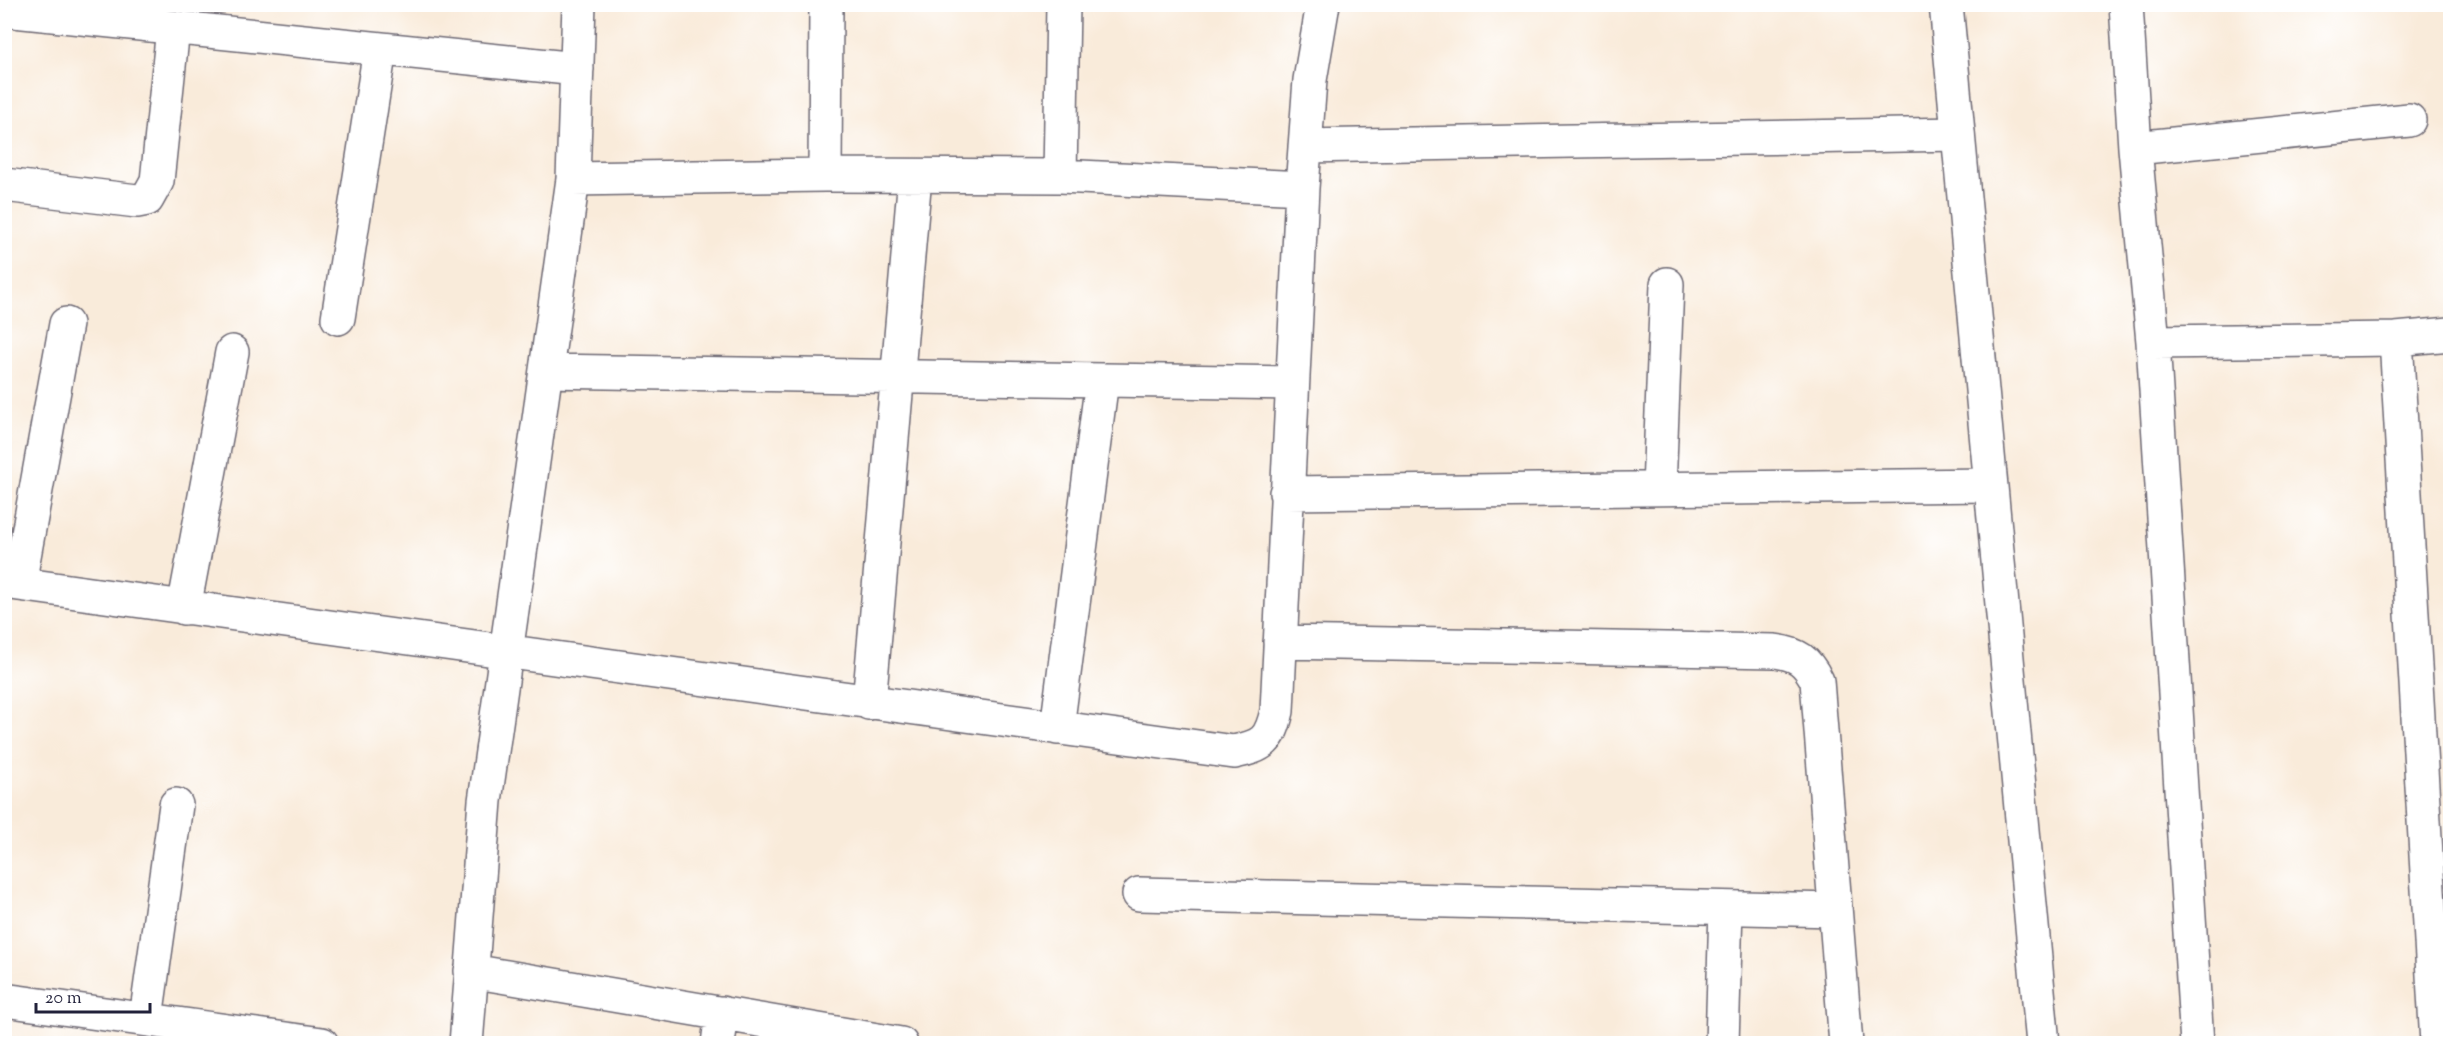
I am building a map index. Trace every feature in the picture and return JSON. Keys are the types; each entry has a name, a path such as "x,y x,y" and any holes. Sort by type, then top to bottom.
{"street":[{"path":"466,1044 484,801 573,179 579,4"},
{"path":"825,175 826,4"},
{"path":"1060,176 1063,4"},
{"path":"66,324 12,583 1234,752 1258,747 1272,732 1277,711 1302,188 1310,80 1323,4"},
{"path":"1946,4 2043,1044"},
{"path":"2126,4 2135,148 2153,342 2197,1044"},
{"path":"4,10 577,69"},
{"path":"4,185 137,201 147,199 157,182 173,28"},
{"path":"338,318 380,49"},
{"path":"2135,148 2409,120"},
{"path":"1305,146 1958,134"},
{"path":"573,179 825,175 1060,176 1302,188"},
{"path":"869,703 915,176"},
{"path":"1659,489 1667,284"},
{"path":"2153,342 2396,339 2451,334"},
{"path":"2396,339 2438,1044"},
{"path":"184,608 232,352"},
{"path":"546,371 1291,383"},
{"path":"1057,728 1102,380"},
{"path":"1286,492 1990,485"},
{"path":"1280,642 1793,654 1809,664 1817,681 1846,1044"},
{"path":"133,1026 177,805"},
{"path":"1139,894 1835,910"},
{"path":"1722,1044 1726,908"},
{"path":"471,971 720,1028 901,1044"},
{"path":"4,1000 133,1026 322,1044"}]}
